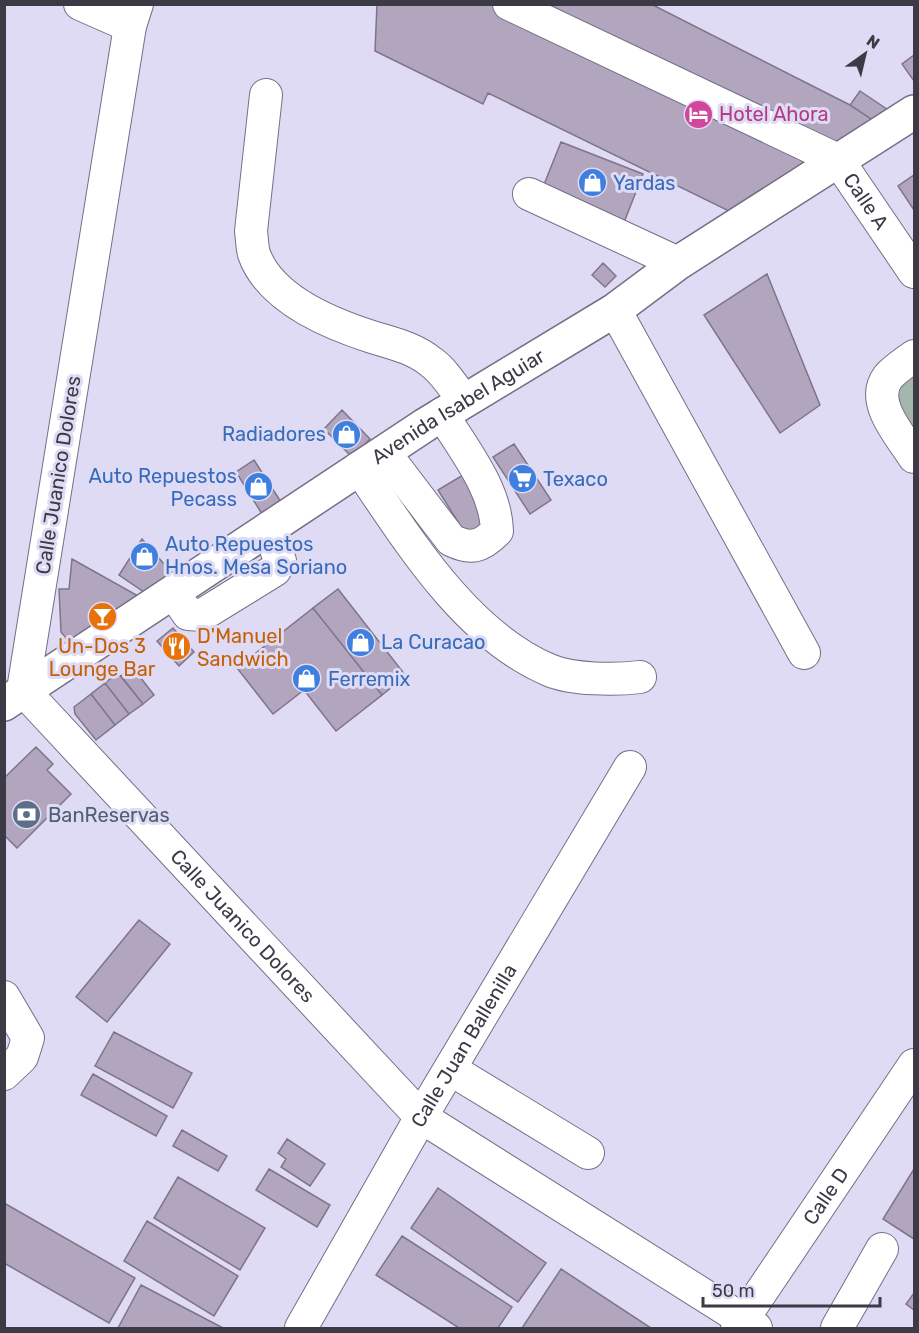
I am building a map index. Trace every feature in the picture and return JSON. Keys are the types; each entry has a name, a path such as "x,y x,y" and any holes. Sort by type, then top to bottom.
{"main road":[{"name":"Avenida Isabel Aguiar","path":"14,697 371,460 453,407 615,310 678,263 915,112"}],"street":[{"path":"80,4 133,15"},
{"path":"509,4 838,160"},
{"name":"Calle Juanico Dolores","path":"133,15 14,697 422,1117 745,1326"},
{"path":"266,95 251,231 254,253 264,273 285,293 305,307 344,327 402,346 432,362 453,407 475,469 496,512 497,531 489,539 473,548 464,547 451,540 371,460"},
{"name":"Calle A","path":"838,160 915,272"},
{"path":"529,194 678,263"},
{"path":"615,310 804,653"},
{"path":"915,356 889,376 881,390 884,408 915,457"},
{"path":"371,460 412,544 473,619 497,640 550,671 614,681 640,677"},
{"name":"Calle Juan Ballenilla","path":"301,1329 450,1069 630,767"},
{"path":"4,997 28,1038 22,1057 4,1074"},
{"name":"Calle D","path":"745,1326 915,1065"},
{"path":"450,1069 588,1153"},
{"path":"845,1326 882,1249"}],"green space":[{"path":"914,367 914,437 893,406 892,386"}],"building":[{"name":"Hotel Ahora","path":"377,4 651,4 850,105 877,123 737,215 488,93 483,104 375,51"},
{"path":"914,55 914,81 902,64"},
{"path":"860,91 894,114 877,123 850,105"},
{"name":"Yardas","path":"561,142 643,174 623,225 541,192"},
{"path":"914,175 914,210 898,186"},
{"path":"603,263 616,276 605,287 592,275"},
{"path":"767,274 820,405 780,433 704,315"},
{"name":"Radiadores","path":"342,410 370,439 352,457 324,429"},
{"name":"Texaco","path":"514,444 551,500 530,514 493,457"},
{"name":"Auto Repuestos Pecass","path":"254,460 281,502 262,514 236,472"},
{"path":"463,475 493,523 468,538 438,490"},
{"name":"Auto Repuestos Hnos. Mesa Soriano","path":"142,539 172,573 147,594 119,575"},
{"path":"72,559 140,597 72,642 67,640 61,632 59,589 69,589"},
{"name":"La Curacao","path":"338,589 406,676 382,695 313,608"},
{"name":"Ferremix","path":"313,608 382,695 336,731 304,690 273,714 237,668"},
{"name":"D'Manuel Sandwich","path":"173,628 194,652 179,666 157,641"},
{"path":"133,668 154,695 143,704 121,676"},
{"path":"118,673 143,704 129,714 105,683"},
{"path":"105,683 129,714 115,725 91,694"},
{"path":"91,694 115,725 96,740 75,714 74,707"},
{"name":"BanReservas","path":"36,747 53,764 47,770 71,794 17,848 4,835 4,778"},
{"path":"139,920 170,944 107,1022 76,997"},
{"path":"114,1032 192,1073 173,1108 95,1066"},
{"path":"93,1074 167,1116 156,1136 81,1095"},
{"path":"182,1130 227,1156 218,1171 173,1146"},
{"path":"287,1139 325,1164 310,1186 281,1167 286,1159 278,1153"},
{"path":"269,1169 330,1205 317,1227 256,1190"},
{"path":"914,1169 914,1239 883,1219"},
{"path":"178,1177 265,1228 240,1270 154,1218"},
{"path":"438,1188 546,1263 518,1302 411,1228"},
{"path":"4,1203 135,1278 109,1323 4,1263"},
{"path":"147,1221 238,1276 214,1316 124,1261"},
{"path":"402,1236 512,1307 498,1328 459,1328 376,1275"},
{"path":"561,1269 651,1328 522,1328"},
{"path":"141,1285 223,1328 118,1328"},
{"path":"914,1293 914,1310 906,1304"}],"place":[{"name":"Hotel Ahora","path":"698,114"},
{"name":"Yardas","path":"592,183"},
{"name":"Radiadores","path":"347,434"},
{"name":"Texaco","path":"522,479"},
{"name":"Auto Repuestos Pecass","path":"258,487"},
{"name":"Auto Repuestos Hnos. Mesa Soriano","path":"144,556"},
{"name":"Un-Dos 3 Lounge Bar","path":"102,616"},
{"name":"La Curacao","path":"360,642"},
{"name":"D'Manuel Sandwich","path":"176,647"},
{"name":"Ferremix","path":"307,679"},
{"name":"BanReservas","path":"27,815"}]}
